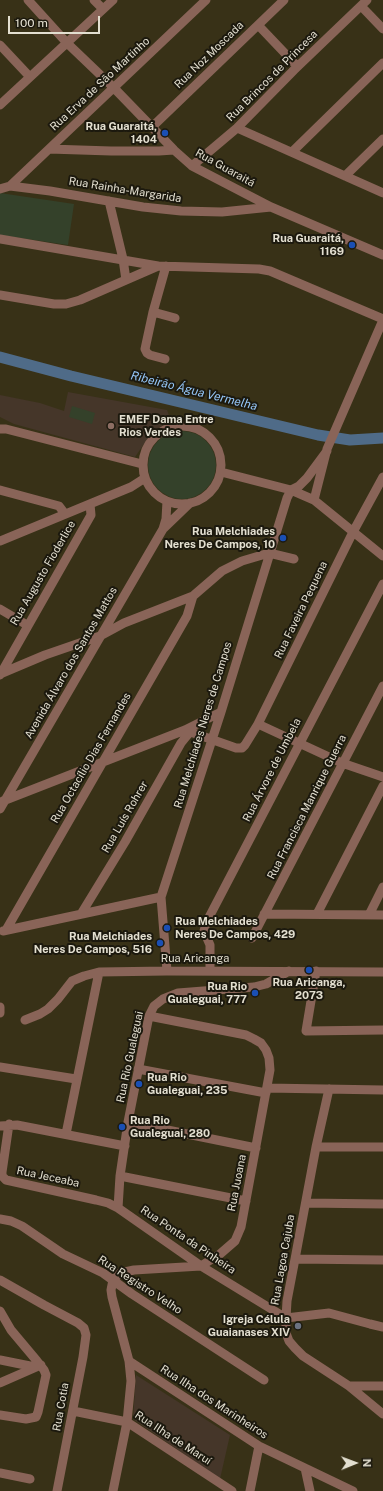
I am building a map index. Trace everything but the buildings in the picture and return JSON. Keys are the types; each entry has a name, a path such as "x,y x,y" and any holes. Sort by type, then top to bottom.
{"street":[{"name":"Rua Guaraitá","path":"28,0 67,43 114,88 174,150 192,166 272,207 383,255"},
{"path":"94,0 103,9"},
{"path":"0,105 113,0"},
{"name":"Rua Erva de São Martinho","path":"10,186 206,0"},
{"name":"Rua Noz Moscada","path":"152,127 284,0"},
{"path":"364,3 383,29"},
{"name":"Rua Brincos de Princesa","path":"192,166 237,128 297,66 364,3"},
{"path":"258,25 297,66"},
{"path":"0,45 30,77"},
{"path":"292,152 383,63"},
{"path":"237,128 383,193"},
{"path":"345,176 383,139"},
{"path":"49,149 111,151 174,150"},
{"name":"Rua Rainha-Margarida","path":"0,189 10,186 181,211 222,212 272,207"},
{"path":"110,201 123,259 126,280"},
{"path":"0,240 162,266 259,269 270,271 383,319 337,423 327,450 314,500"},
{"path":"0,296 54,304 66,304 80,300 162,266"},
{"path":"162,266 145,349 150,355 165,359"},
{"path":"153,312 175,318"},
{"path":"186,425 206,433 213,441 219,450 221,472 218,481 210,492 199,500 190,504 178,504 167,502 158,497 151,490 145,478 142,464 144,453 149,443 156,435 165,429 186,425"},
{"path":"3,429 142,464"},
{"path":"291,490 299,486 307,478 327,450"},
{"path":"304,495 319,461"},
{"path":"221,472 291,490 314,500 383,556"},
{"name":"Rua Faveira Pequena","path":"211,740 236,748 242,748 245,745 258,724 353,532 383,477"},
{"path":"0,541 131,487 145,478"},
{"path":"131,487 151,490"},
{"path":"0,490 59,506 65,514"},
{"name":"Rua Melchíades Neres de Campos","path":"167,971 161,897 221,712 269,553 291,490"},
{"name":"Avenida Álvaro dos Santos Mattos","path":"164,529 167,502"},
{"name":"Rua Augusto Fioderlice","path":"0,675 91,514 90,504"},
{"name":"Avenida Álvaro dos Santos Mattos","path":"0,809 164,529 190,504"},
{"path":"0,675 45,655 100,636 124,623 193,596 222,571 233,564 269,553 294,559"},
{"name":"Rua Árvore de Umbela","path":"210,971 210,945 205,936 204,928 383,584"},
{"name":"Rua Octacílio Dias Fernandes","path":"3,931 103,763 187,616 193,596"},
{"path":"0,609 27,625"},
{"name":"Rua Francisca Manrique Guerra","path":"252,938 383,686"},
{"path":"3,802 187,731 221,712"},
{"path":"258,724 342,763 383,777"},
{"path":"187,731 211,740"},
{"name":"Rua Luís Rohrer","path":"81,914 125,842 187,731"},
{"path":"317,914 383,786"},
{"path":"369,915 383,887"},
{"path":"3,931 161,897"},
{"path":"264,914 383,915"},
{"name":"Rua Rio Gualeguai","path":"118,1208 120,1176 128,1122 149,1016 154,1006 171,995 185,992 254,987 273,981 289,971"},
{"path":"316,971 306,1031 383,1030"},
{"path":"66,1134 99,972"},
{"name":"Rua Aricanga","path":"25,1020 48,1009 72,981 99,972 383,972"},
{"path":"0,1007 0,1013"},
{"name":"Rua Juoana","path":"149,1016 246,1035 254,1039 263,1047 269,1058 270,1070 267,1090 241,1227 234,1241 220,1254 201,1266"},
{"path":"0,1067 76,1079"},
{"path":"138,1069 267,1090 383,1090"},
{"name":"Rua Lagoa Cajuba","path":"329,1089 316,1146 295,1259 286,1318 286,1333 289,1341 303,1356 349,1386 383,1414"},
{"path":"128,1122 256,1148"},
{"path":"4,1125 66,1134 125,1146"},
{"name":"Rua Jeceaba","path":"4,1125 2,1176 6,1180 108,1203 118,1208"},
{"path":"316,1146 383,1147"},
{"path":"120,1176 246,1201"},
{"path":"306,1203 383,1204"},
{"name":"Rua Ponta da Pinheira","path":"118,1208 201,1266 286,1318"},
{"name":"Rua Registro Velho","path":"0,1219 11,1221 22,1226 63,1254 92,1267 264,1380"},
{"path":"295,1259 383,1260"},
{"path":"114,1491 127,1422 131,1380 129,1361 114,1307 111,1290 113,1280 120,1273 134,1270 201,1266"},
{"name":"Rua Cotia","path":"0,1280 78,1323 84,1328 86,1335 57,1491"},
{"path":"0,1311 11,1330 40,1367 45,1379 36,1417 26,1419 0,1415"},
{"path":"286,1318 329,1313 383,1326"},
{"path":"0,1360 40,1367"},
{"name":"Rua Ilha dos Marinheiros","path":"129,1361 259,1446 353,1491"},
{"path":"0,1383 40,1367"},
{"path":"349,1386 383,1386"},
{"name":"Rua Ilha de Maruí","path":"73,1411 127,1422 232,1491"},
{"path":"250,1491 259,1446"},
{"path":"305,1468 310,1491"},
{"path":"0,1473 30,1479"}],"shaded area":[{"name":"EMEF Dama Entre Rios Verdes","path":"68,392 167,410 171,421 153,431 135,457 14,424 0,417 0,395 40,403 64,411"},
{"path":"136,1375 230,1435 220,1479 133,1419"}],"green space":[{"path":"0,193 74,204 68,245 0,235"},
{"path":"72,406 95,413 92,424 69,417"},
{"path":"182,431 195,434 206,441 213,452 216,465 213,478 206,489 195,496 182,499 169,496 158,489 151,478 148,465 151,452 158,441 169,434"}],"waterway":[{"name":"Ribeirão Água Vermelha","path":"0,357 71,376 318,435 350,440 383,438"}],"place":[{"name":"Rua Guaraitá, 1404","path":"165,133"},
{"name":"Rua Guaraitá, 1169","path":"352,245"},
{"name":"EMEF Dama Entre Rios Verdes","path":"111,426"},
{"name":"Rua Melchiades Neres De Campos, 10","path":"283,538"},
{"name":"Rua Melchiades Neres De Campos, 429","path":"167,928"},
{"name":"Rua Melchiades Neres De Campos, 516","path":"160,943"},
{"name":"Rua Aricanga, 2073","path":"309,970"},
{"name":"Rua Rio Gualeguai, 777","path":"255,993"},
{"name":"Rua Rio Gualeguai, 235","path":"139,1084"},
{"name":"Rua Rio Gualeguai, 280","path":"122,1127"},
{"name":"Igreja Célula Guaianases XIV","path":"298,1326"}]}
